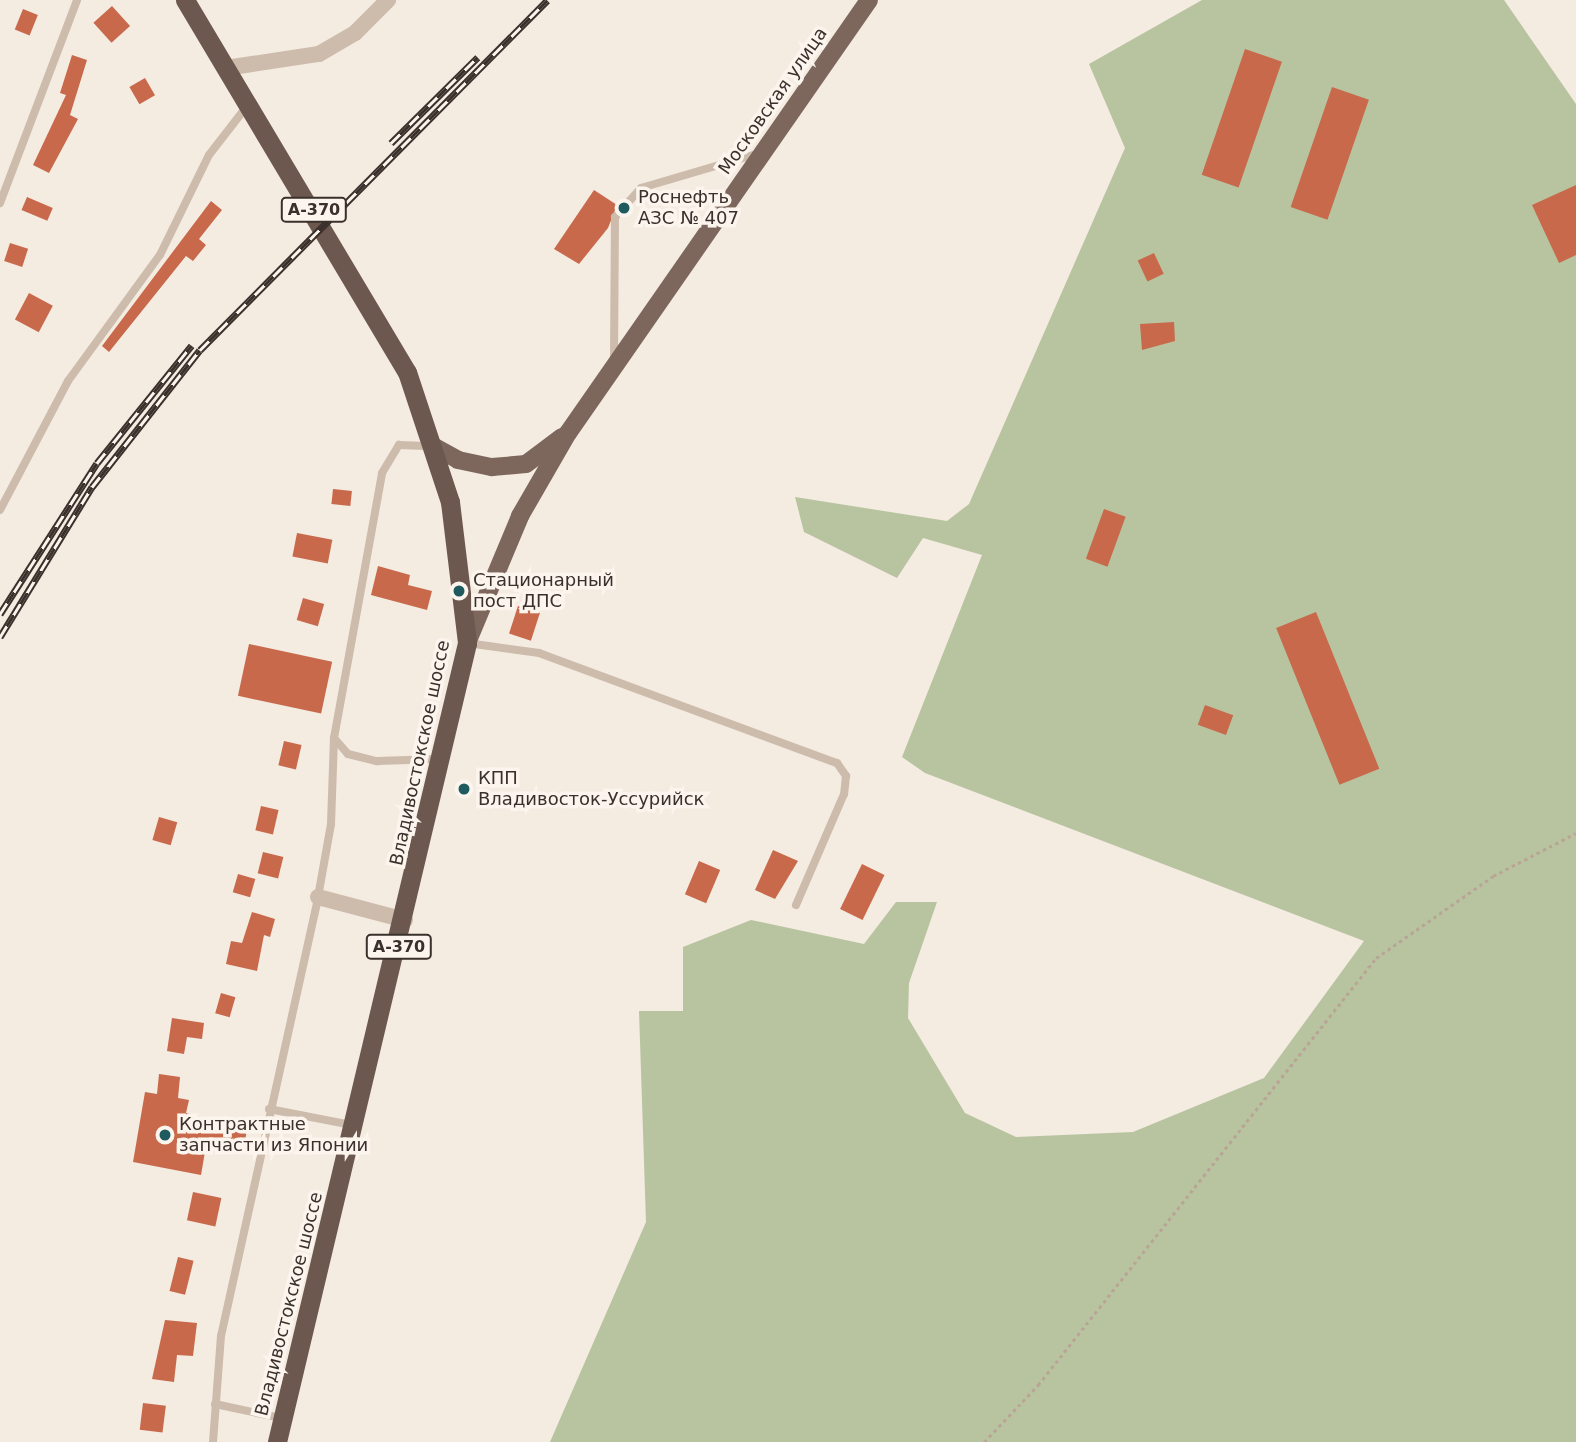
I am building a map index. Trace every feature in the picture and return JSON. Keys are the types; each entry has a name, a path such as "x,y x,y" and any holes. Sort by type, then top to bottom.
{"highway":[{"name":"Владивостокское шоссе","path":"185,0 367,297 407,372 435,447 450,502 467,643 405,920 277,1442"}],"main road":[{"name":"Московская улица","path":"467,643 520,516 568,433 869,0"},
{"name":"Московская улица","path":"435,447 458,460 526,464 568,433"}],"street":[{"path":"226,68 319,54 355,33 388,0"},
{"path":"318,897 405,920"}],"lane":[{"path":"0,203 78,0"},
{"path":"0,510 68,381 160,255 209,155 248,104"},
{"path":"614,366 615,217 641,188 763,152"},
{"path":"214,1442 221,1336 269,1109 318,897 331,824 334,738 382,473 399,445 435,447"},
{"path":"467,643 539,653 838,763 846,776 844,794 796,905"},
{"path":"334,738 348,754 377,761 441,759"},
{"path":"269,1109 355,1126"},
{"path":"215,1404 282,1418"}],"path":[{"path":"984,1442 1038,1385 1376,958 1493,876 1576,833"}],"green space":[{"path":"1202,0 1504,0 1576,104 1576,1442 550,1442 646,1222 639,1011 683,1011 683,947 751,920 864,944 896,902 937,902 909,983 908,1018 965,1113 1016,1137 1133,1132 1264,1078 1364,941 925,773 902,757 982,555 923,538 897,578 804,532 795,497 947,521 969,504 1125,148 1089,64"}],"building":[{"path":"112,6 130,26 111,43 93,23"},
{"path":"23,9 38,15 30,35 15,29"},
{"path":"1245,49 1282,62 1239,187 1202,175"},
{"path":"72,55 87,60 70,115 78,119 49,173 33,165 66,95 60,93"},
{"path":"145,78 155,95 139,104 129,87"},
{"path":"1332,87 1369,100 1328,220 1291,207"},
{"path":"1576,185 1576,255 1559,263 1532,205"},
{"path":"594,190 617,205 608,228 579,264 554,249"},
{"path":"27,197 53,208 47,221 22,210"},
{"path":"211,201 222,210 199,239 206,245 193,261 186,256 109,352 102,346"},
{"path":"10,243 28,249 22,267 4,261"},
{"path":"1154,253 1164,274 1147,281 1138,261"},
{"path":"29,293 53,306 39,332 15,319"},
{"path":"1174,322 1175,341 1142,350 1140,324"},
{"path":"333,489 352,491 350,506 331,504"},
{"path":"1104,509 1126,517 1107,567 1086,559"},
{"path":"297,533 332,540 328,563 292,557"},
{"path":"378,566 410,575 408,585 432,591 427,610 371,595"},
{"path":"303,598 324,604 318,626 297,620"},
{"path":"518,606 540,613 531,641 509,634"},
{"path":"1316,612 1379,769 1339,785 1276,628"},
{"path":"249,644 332,662 321,714 238,696"},
{"path":"1205,705 1233,715 1226,735 1198,725"},
{"path":"284,741 302,745 296,769 278,765"},
{"path":"261,806 279,810 273,834 255,830"},
{"path":"159,817 177,822 171,845 152,840"},
{"path":"773,850 798,861 775,899 755,890"},
{"path":"263,852 283,857 278,878 258,873"},
{"path":"699,861 720,870 706,903 685,894"},
{"path":"862,864 884,875 863,920 840,909"},
{"path":"238,874 255,879 250,897 233,892"},
{"path":"252,912 275,919 270,937 264,935 257,971 226,964 231,941 242,943"},
{"path":"221,993 235,997 230,1017 215,1013"},
{"path":"172,1018 204,1023 202,1039 187,1037 184,1054 167,1051"},
{"name":"Контрактные запчасти из Японии","path":"159,1074 180,1077 178,1098 189,1100 186,1113 196,1115 194,1126 225,1132 227,1120 248,1124 243,1152 206,1146 201,1175 133,1162 145,1092 157,1094"},
{"path":"193,1192 221,1198 215,1226 187,1220"},
{"path":"178,1257 194,1261 185,1295 170,1291"},
{"path":"165,1320 197,1323 193,1356 177,1355 174,1382 152,1379"},
{"path":"143,1403 166,1406 163,1433 140,1430"}],"railway":[{"path":"0,637 92,487 200,350 547,0"},
{"path":"391,143 478,57"},
{"path":"0,614 97,463 192,345"}],"place":[{"name":"Роснефть АЗС № 407","path":"624,208"},
{"name":"Стационарный пост ДПС","path":"459,591"},
{"name":"КПП Владивосток-Уссурийск","path":"464,789"},
{"name":"Контрактные запчасти из Японии","path":"165,1135"}]}
